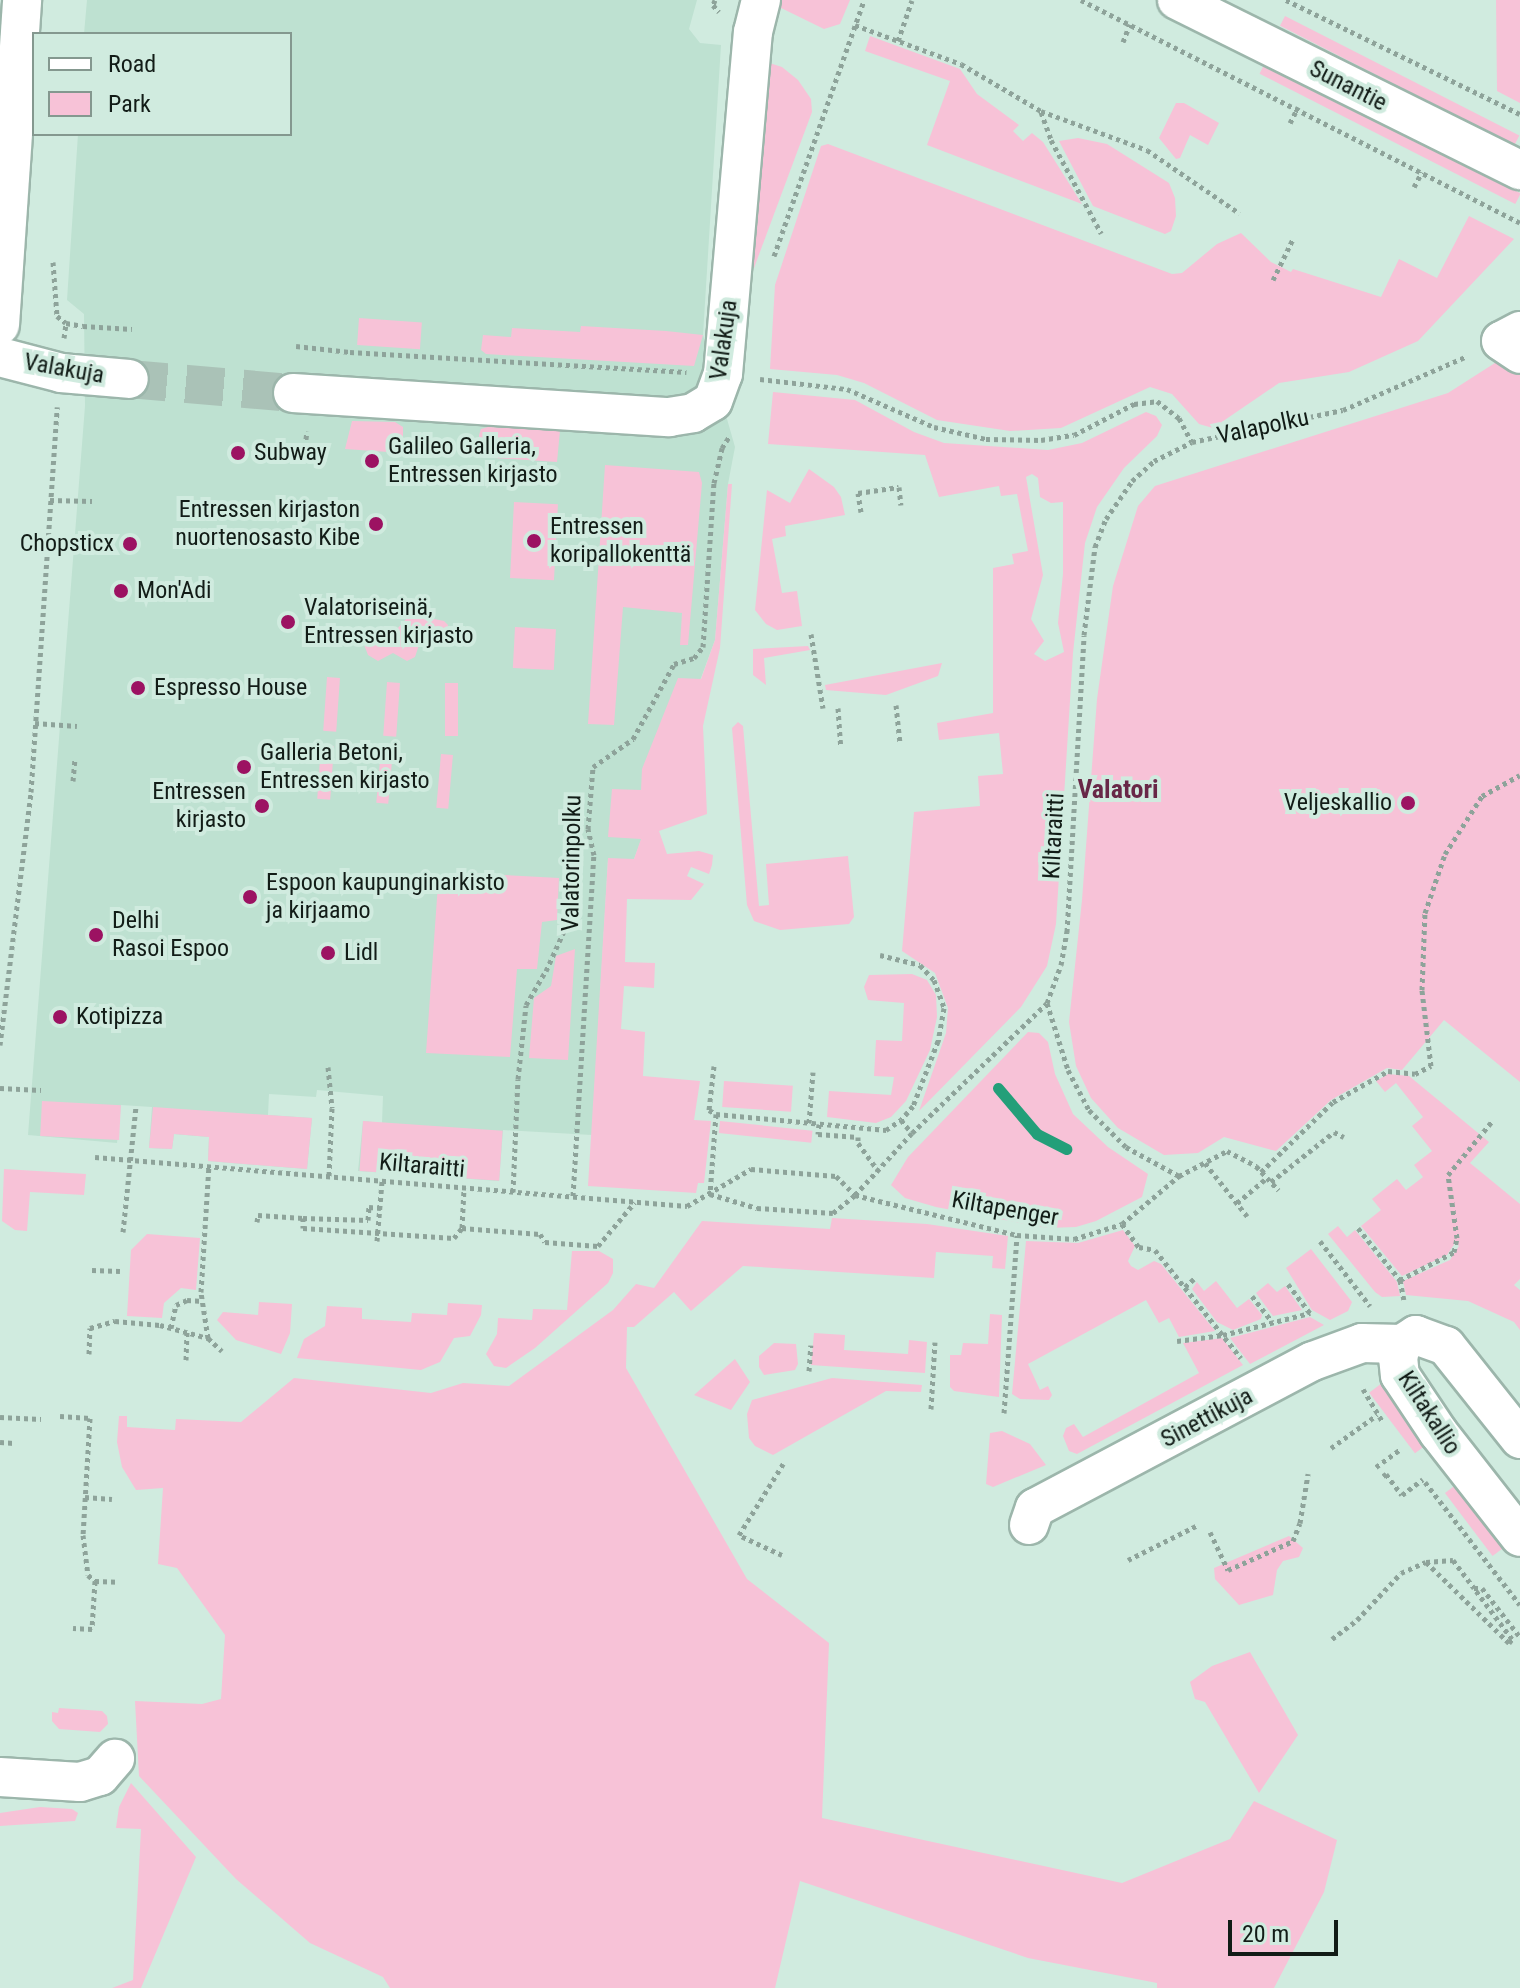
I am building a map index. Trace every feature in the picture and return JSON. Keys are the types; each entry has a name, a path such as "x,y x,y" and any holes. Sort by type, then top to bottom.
{"street":[{"path":"0,325 22,0"},
{"name":"Valakuja","path":"293,393 669,417 693,413 713,401 723,374 753,32 761,0"},
{"name":"Sunantie","path":"1177,0 1520,170"},
{"name":"Valakuja","path":"0,357 61,373 129,379"},
{"name":"Kiltakallio","path":"1520,1439 1446,1346 1404,1329 1398,1357 1400,1375 1438,1432 1520,1536"},
{"name":"Sinettikuja","path":"1029,1525 1035,1508 1313,1361 1404,1329"},
{"path":"0,1777 80,1782 100,1776 115,1759"}],"path":[{"path":"770,265 864,0"},
{"path":"898,41 912,0"},
{"path":"1081,0 1298,107 1520,223"},
{"path":"1286,0 1520,114"},
{"path":"1123,42 1130,24"},
{"path":"855,25 961,64 1041,111 1147,150 1239,213"},
{"path":"1290,123 1298,107"},
{"path":"1041,111 1051,140 1101,233"},
{"path":"1414,187 1422,172"},
{"path":"1273,280 1293,239"},
{"path":"53,262 57,316 66,323 132,329"},
{"path":"0,1045 31,792 50,500 66,323"},
{"name":"Valapolku","path":"723,374 847,389 934,427 986,439 1041,440 1074,435 1134,404 1157,401 1179,418 1192,442 1343,410 1514,342"},
{"path":"296,346 350,352 723,374"},
{"name":"Kiltaraitti","path":"710,1194 757,1208 833,1213 855,1195 912,1133 1047,1003 1061,965 1067,932 1084,635 1095,547 1106,519 1132,481 1154,461 1192,442"},
{"name":"Valatorinpolku","path":"573,1196 594,855 588,829 593,767 633,739 674,664 694,658 703,647 714,483"},
{"path":"861,512 858,493 899,487 901,505"},
{"path":"50,500 92,501"},
{"path":"47,543 89,546"},
{"path":"811,634 823,708"},
{"path":"896,705 900,742"},
{"path":"838,708 841,747"},
{"path":"35,723 77,726"},
{"path":"73,781 75,759"},
{"path":"1278,1190 1261,1172 1333,1102 1388,1071 1415,1074 1431,1066 1422,990 1425,913 1445,854 1482,796 1520,775"},
{"path":"513,1192 518,1079 526,1005 546,971 568,922 571,866"},
{"path":"714,1066 709,1110 716,1114 886,1130 901,1120 913,1106 938,1041 944,1008 934,980 920,965 880,955"},
{"path":"1047,1003 1068,1070 1089,1110 1126,1147 1179,1176"},
{"path":"328,1067 332,1108 329,1176"},
{"path":"809,1123 813,1072"},
{"path":"0,1088 41,1090"},
{"path":"123,1232 136,1106"},
{"path":"710,1194 716,1114"},
{"path":"901,1120 912,1133"},
{"path":"1400,1280 1454,1252 1457,1238 1448,1175 1493,1120"},
{"path":"819,1124 818,1134 858,1137 858,1143 878,1171"},
{"path":"1237,1203 1334,1132 1344,1137"},
{"name":"Kiltapenger","path":"855,1195 1017,1235 1074,1239 1122,1224 1179,1176 1227,1151 1261,1172"},
{"name":"Kiltaraitti","path":"95,1157 687,1206 751,1169 836,1176 855,1195"},
{"path":"1205,1163 1247,1216"},
{"path":"208,1338 203,1301 209,1166"},
{"path":"377,1241 382,1181"},
{"path":"303,1218 303,1228 454,1238 462,1228 464,1188"},
{"path":"462,1228 540,1234 545,1242 598,1246 635,1202"},
{"path":"257,1222 258,1215 368,1220 369,1207 381,1208"},
{"path":"1122,1224 1139,1247 1155,1250 1248,1368"},
{"path":"1358,1228 1400,1280 1404,1329"},
{"path":"1004,1413 1017,1235"},
{"path":"1320,1241 1370,1306"},
{"path":"92,1270 120,1271"},
{"path":"1185,1287 1194,1279"},
{"path":"1288,1284 1310,1313 1320,1319"},
{"path":"1252,1296 1272,1322"},
{"path":"171,1328 176,1305 187,1300 203,1301"},
{"path":"1177,1341 1223,1335 1310,1313"},
{"path":"89,1354 90,1328 115,1321 187,1332 208,1338 222,1351"},
{"path":"186,1360 187,1332"},
{"path":"931,1409 935,1342"},
{"path":"809,1371 811,1345"},
{"path":"1331,1448 1377,1415"},
{"path":"60,1416 90,1418 83,1535 88,1575 95,1581 118,1582"},
{"path":"0,1417 41,1419"},
{"path":"0,1442 14,1443"},
{"path":"1376,1467 1401,1449"},
{"path":"782,1555 739,1535 783,1464"},
{"path":"1210,1532 1228,1570 1293,1541 1300,1523 1308,1474"},
{"path":"1383,1476 1386,1474 1402,1495 1423,1479"},
{"path":"85,1497 112,1499"},
{"path":"1128,1560 1196,1526"},
{"path":"1332,1639 1357,1620 1401,1573 1426,1562 1453,1560 1512,1639 1509,1643 1426,1562"},
{"path":"73,1628 92,1629 95,1581"},
{"path":"1474,1588 1482,1588 1520,1637"}],"shaded area":[{"path":"87,0 697,0 689,29 700,43 721,45 703,335 735,447 728,484 715,640 634,859 608,859 592,1135 503,1130 499,1181 358,1171 363,1121 382,1123 383,1096 317,1090 316,1097 269,1094 268,1115 312,1118 307,1169 208,1161 209,1137 174,1134 172,1149 149,1148 152,1107 121,1105 117,1143 28,1135 85,406 84,314 67,300 78,136 292,136 292,32 84,32"}],"green space":[{"path":"777,0 850,0 840,24 824,29 775,5"},
{"path":"1496,0 1520,0 1520,103 1497,91"},
{"path":"1285,16 1519,135 1514,145 1280,26"},
{"path":"870,36 960,69 977,94 1019,125 1013,131 1023,141 1032,133 1043,142 1082,204 927,145 950,81 865,51"},
{"path":"763,61 782,67 798,80 811,99 812,112 754,268 750,268"},
{"path":"1265,63 1520,193 1515,204 1260,74"},
{"path":"1176,103 1184,103 1219,123 1208,145 1190,135 1180,158 1176,159 1159,138"},
{"path":"1078,138 1107,144 1169,183 1175,198 1176,216 1171,231 1165,234 1093,206 1059,141"},
{"path":"828,144 1172,274 1182,273 1217,244 1241,233 1271,262 1291,272 1293,269 1381,297 1399,259 1437,278 1469,216 1514,239 1418,341 1349,372 1279,383 1213,428 1199,424 1172,394 1150,387 1061,428 1010,431 937,420 864,383 837,375 770,369 775,285 821,146"},
{"path":"359,318 422,322 420,349 357,345"},
{"path":"581,326 703,335 694,366 486,354 481,350 483,335 511,337 512,328 580,332"},
{"path":"1520,347 1520,1082 1444,1020 1402,1070 1387,1068 1331,1100 1276,1151 1224,1137 1198,1153 1164,1155 1118,1128 1091,1098 1076,1066 1069,1022 1082,900 1097,699 1113,586 1138,506 1155,486 1448,393"},
{"path":"773,392 855,400 914,432 944,443 1048,450 1082,443 1146,412 1156,416 1162,425 1157,436 1124,468 1097,507 1085,543 1073,653 1056,924 1047,966 1021,1007 919,1111 946,1033 948,1008 935,973 902,951 914,812 980,806 978,776 1003,774 999,733 939,740 937,723 993,713 993,568 1014,564 1012,554 1028,551 1017,494 1001,496 999,486 939,497 925,455 768,444","holes":["1032,474 1038,478 1040,497 1051,503 1063,502 1063,574 1058,623 1064,652 1045,661 1034,654 1044,641 1031,619 1043,575 1026,477"]},
{"path":"352,421 395,422 403,427 403,453 345,449"},
{"path":"481,429 560,430 557,462 479,457 479,435"},
{"path":"605,465 699,472 702,483 688,645 680,645 682,613 623,607 614,725 588,724"},
{"path":"809,469 834,487 841,497 845,515 785,526 786,536 772,539 782,593 797,591 802,626 777,630 766,624 755,610 767,490 790,503"},
{"path":"728,484 732,484 720,648 703,726 707,814 659,831 667,854 699,851 713,855 712,865 709,874 691,867 687,876 704,884 691,900 627,899 625,962 655,963 654,988 624,986 621,1029 645,1032 643,1076 700,1081 694,1120 711,1121 704,1183 698,1183 696,1193 588,1186 608,858 634,859 641,839 608,837 612,789 641,790 642,769 678,678 701,679 715,640"},
{"name":"Entressen koripallokenttä","path":"514,502 558,504 554,580 510,578"},
{"path":"415,615 444,621 448,625 446,639 434,646 419,645 415,657 407,661 393,653 378,661 368,655 363,642 371,630 396,630 408,617"},
{"path":"515,627 556,629 554,670 513,668"},
{"path":"808,646 810,650 764,658 766,685 753,675 753,649"},
{"path":"942,663 938,676 886,695 826,690 825,685"},
{"path":"327,677 340,678 336,732 323,731"},
{"path":"387,682 400,683 396,737 383,736"},
{"path":"445,683 458,683 458,736 445,736"},
{"path":"738,722 743,726 759,906 769,905 766,864 848,856 854,917 849,924 780,930 754,921 747,905 732,728"},
{"path":"321,745 334,746 330,800 317,799"},
{"path":"381,749 393,750 388,804 376,803"},
{"path":"441,754 453,755 448,809 436,808"},
{"path":"470,873 559,878 557,920 542,922 537,969 517,969 510,1057 426,1053 438,884 467,891"},
{"path":"575,949 568,1060 529,1058 534,998 551,986 556,956"},
{"path":"912,974 927,980 936,995 937,1017 930,1050 906,1101 891,1117 876,1123 827,1117 829,1091 891,1095 894,1077 874,1076 876,1040 902,1041 904,1003 868,1000 864,987 869,975"},
{"path":"1028,1032 1039,1033 1048,1042 1055,1074 1073,1114 1108,1147 1148,1174 1142,1197 1096,1221 1076,1227 1047,1228 905,1198 891,1185 908,1157"},
{"path":"1388,1074 1409,1076 1489,1142 1470,1163 1520,1204 1520,1279 1514,1285 1520,1290 1520,1330 1514,1322 1468,1301 1406,1295 1403,1281 1450,1260 1459,1246 1455,1243 1447,1255 1402,1276 1361,1226 1381,1210 1372,1199 1397,1179 1406,1190 1423,1177 1414,1165 1432,1151 1412,1126 1423,1117 1396,1083 1385,1092 1376,1081"},
{"path":"724,1081 793,1086 791,1112 722,1107"},
{"path":"42,1101 121,1105 119,1140 40,1136"},
{"path":"153,1107 312,1118 307,1169 208,1161 209,1137 174,1134 172,1149 149,1148"},
{"path":"363,1121 503,1131 499,1181 360,1171"},
{"path":"720,1121 812,1131 811,1143 719,1133"},
{"path":"4,1169 86,1174 84,1195 30,1192 27,1231 15,1230 2,1221"},
{"path":"832,1218 927,1224 1008,1236 1005,1269 992,1268 993,1256 936,1252 934,1278 743,1266 691,1311 674,1292 634,1327 627,1327 626,1368 747,1579 829,1643 822,1818 1122,1883 1230,1839 1254,1801 1337,1840 1324,1892 1274,1988 1157,1988 1157,1983 1028,1958 800,1881 775,1988 390,1988 383,1977 310,1943 236,1879 139,1776 135,1701 202,1704 221,1699 225,1635 177,1568 158,1564 163,1488 136,1490 122,1467 117,1442 119,1416 127,1416 127,1427 175,1430 176,1419 241,1422 294,1378 431,1393 463,1383 509,1386 613,1310 636,1284 654,1288 702,1221 830,1229"},
{"path":"1338,1226 1347,1237 1355,1230 1397,1282 1400,1296 1382,1297 1375,1292 1328,1234"},
{"path":"1123,1230 1135,1246 1128,1261 1131,1266 1138,1270 1154,1261 1161,1264 1215,1331 1179,1337 1169,1318 1159,1323 1146,1300 1028,1364 1040,1390 1048,1386 1052,1395 1049,1400 1020,1399 1012,1394 1026,1241 1078,1243"},
{"path":"147,1234 200,1238 196,1290 181,1288 164,1303 162,1318 127,1316 131,1250"},
{"path":"1311,1249 1352,1302 1348,1311 1330,1320 1312,1310 1286,1268"},
{"path":"572,1251 599,1251 613,1259 613,1273 608,1283 535,1348 506,1368 494,1366 486,1354 497,1334 498,1318 532,1320 533,1309 567,1310"},
{"path":"1216,1281 1237,1308 1249,1299 1262,1315 1261,1319 1233,1330 1217,1322 1192,1289 1197,1282 1204,1291"},
{"path":"1268,1283 1277,1292 1285,1286 1302,1310 1273,1316 1256,1293"},
{"path":"259,1302 292,1304 290,1333 281,1354 236,1340 217,1320 223,1312 258,1315"},
{"path":"448,1303 482,1305 481,1315 470,1336 454,1338 440,1362 421,1370 297,1358 304,1339 325,1326 327,1306 362,1308 362,1319 411,1322 412,1313 447,1315"},
{"path":"990,1314 1002,1315 999,1397 954,1391 950,1387 950,1355 961,1355 963,1343 988,1344"},
{"path":"1310,1317 1324,1325 1250,1364 1230,1338"},
{"path":"814,1333 845,1335 844,1350 908,1354 909,1340 927,1342 925,1373 811,1365"},
{"path":"1222,1338 1243,1365 1077,1454 1069,1451 1063,1436 1066,1428 1074,1424 1083,1437 1199,1373 1183,1343"},
{"path":"774,1343 796,1344 798,1364 795,1370 764,1375 759,1367 759,1356"},
{"path":"735,1359 750,1382 731,1410 694,1395"},
{"path":"832,1378 922,1385 921,1392 886,1391 773,1455 755,1446 749,1438 747,1414 752,1400"},
{"path":"1382,1383 1428,1444 1415,1453 1369,1393"},
{"path":"1002,1431 1030,1444 1046,1465 993,1487 986,1484 990,1433"},
{"path":"1457,1484 1505,1547 1493,1556 1445,1493"},
{"path":"1289,1536 1303,1548 1299,1557 1283,1561 1277,1570 1273,1595 1239,1605 1215,1579 1214,1568"},
{"path":"1250,1652 1298,1735 1259,1793 1205,1702 1195,1699 1190,1682 1212,1666"},
{"path":"59,1708 102,1711 107,1716 108,1724 100,1732 59,1729 52,1721 52,1712 58,1713"},
{"path":"131,1783 196,1857 141,1988 112,1988 133,1980 141,1829 116,1828 119,1807"},
{"path":"40,1807 72,1809 78,1813 75,1821 0,1826 0,1813"}],"waterway":[{"path":"998,1088 1037,1134 1066,1149"}],"tunnel":[{"path":"129,379 293,393"}],"place":[{"name":"Subway","path":"238,453"},
{"name":"Galileo Galleria, Entressen kirjasto","path":"372,461"},
{"name":"Entressen kirjaston nuortenosasto Kibe","path":"376,524"},
{"name":"Entressen koripallokenttä","path":"534,541"},
{"name":"Chopsticx","path":"130,544"},
{"name":"Mon'Adi","path":"121,591"},
{"name":"Valatoriseinä, Entressen kirjasto","path":"288,622"},
{"name":"Espresso House","path":"138,688"},
{"name":"Galleria Betoni, Entressen kirjasto","path":"244,767"},
{"name":"Veljeskallio","path":"1408,803"},
{"name":"Entressen kirjasto","path":"262,806"},
{"name":"Espoon kaupunginarkisto ja kirjaamo","path":"250,897"},
{"name":"Delhi Rasoi Espoo","path":"96,935"},
{"name":"Lidl","path":"328,953"},
{"name":"Kotipizza","path":"60,1017"}],"district":[{"name":"Valatori","path":"1118,790"}]}
